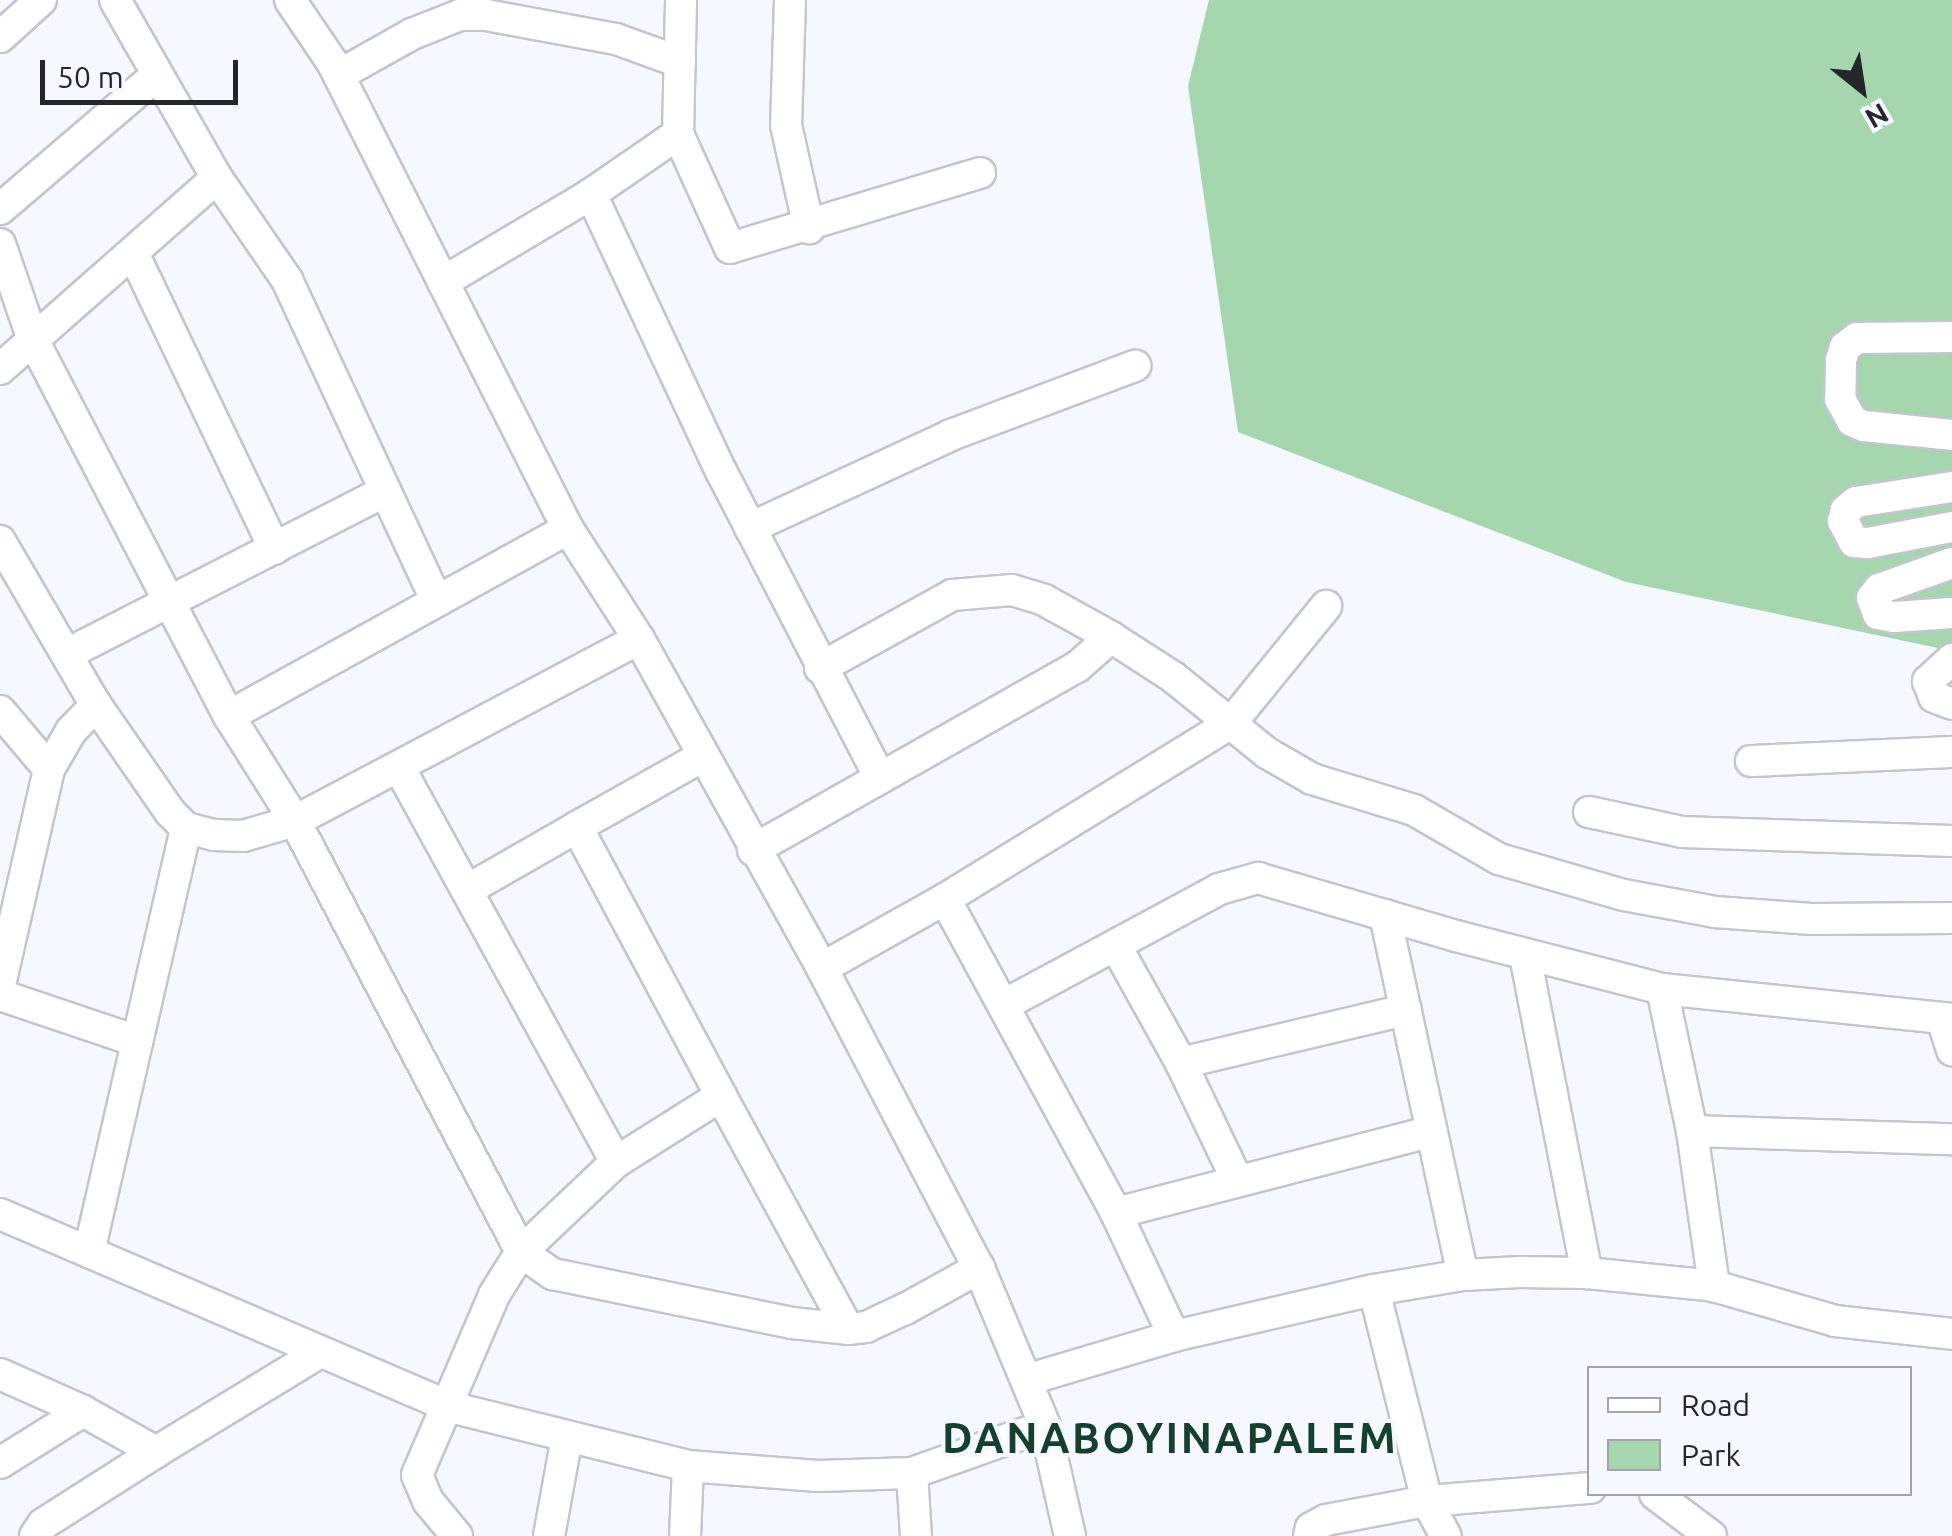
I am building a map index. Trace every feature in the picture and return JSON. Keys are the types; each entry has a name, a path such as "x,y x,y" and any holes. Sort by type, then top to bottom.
{"street":[{"path":"0,37 42,0"},
{"path":"115,0 217,178 287,280 437,601"},
{"path":"290,0 339,76 568,528 639,640 822,968 979,1268 1029,1378 1046,1426 1070,1536"},
{"path":"681,0 678,134 730,248 809,228 980,173"},
{"path":"790,0 786,125 809,228"},
{"path":"339,76 412,34 460,15 486,15 616,39 680,62"},
{"path":"0,210 157,75"},
{"path":"443,282 592,194 678,134"},
{"path":"0,370 217,178"},
{"path":"592,194 750,528 880,778"},
{"path":"0,244 33,340 230,716 295,821 521,1252 553,1274 792,1323 848,1329 866,1327 905,1309 979,1268"},
{"path":"133,252 275,549"},
{"path":"1952,338 1857,338 1845,346 1841,360 1840,399 1852,420 1864,426 1952,435"},
{"path":"750,528 950,434 1135,366"},
{"path":"1952,488 1856,502 1846,510 1844,521 1854,542 1868,543 1952,527"},
{"path":"69,653 385,491"},
{"path":"230,716 568,528"},
{"path":"0,541 96,705 186,828 243,836 295,821 639,640"},
{"path":"1952,563 1879,589 1872,598 1878,614 1894,617 1952,613"},
{"path":"820,668 920,609 979,590 1012,590 1044,600 1111,637 1267,753 1312,778 1394,801 1499,860 1663,904 1760,916 1952,918"},
{"path":"822,968 945,900 1231,723 1326,606"},
{"path":"753,850 1077,667 1111,637"},
{"path":"1952,659 1928,680 1934,697 1952,704"},
{"path":"0,984 48,769 71,731 96,705"},
{"path":"0,710 48,769"},
{"path":"1751,762 1952,752"},
{"path":"467,890 702,756"},
{"path":"399,766 616,1162"},
{"path":"1589,812 1682,832 1952,841"},
{"path":"577,826 848,1329"},
{"path":"88,1252 186,828"},
{"path":"1004,1006 1240,880 1275,881 1525,955 1662,989 1947,1019 1952,1050"},
{"path":"945,900 1116,1212 1174,1336"},
{"path":"1385,915 1463,1275"},
{"path":"1117,948 1182,1064 1237,1180"},
{"path":"1525,955 1587,1273"},
{"path":"1662,989 1692,1132 1714,1286"},
{"path":"0,995 137,1041"},
{"path":"1182,1064 1406,1010"},
{"path":"458,1536 428,1500 418,1475 450,1407 494,1295 521,1252 616,1162 721,1096"},
{"path":"1116,1212 1432,1131"},
{"path":"1692,1132 1952,1140"},
{"path":"0,1214 450,1407 688,1466 818,1476 912,1472 1046,1426"},
{"path":"1029,1378 1174,1336 1374,1290 1463,1275 1587,1273 1714,1286 1835,1320 1952,1334"},
{"path":"1374,1290 1426,1501 1446,1536"},
{"path":"35,1536 44,1524 319,1353"},
{"path":"0,1374 83,1411 156,1452"},
{"path":"0,1464 83,1411"},
{"path":"549,1536 566,1437"},
{"path":"685,1536 688,1466"},
{"path":"912,1472 916,1536"},
{"path":"1309,1536 1311,1528 1326,1520 1426,1501 1587,1488"},
{"path":"1658,1496 1710,1536"}],"green space":[{"path":"1209,0 1952,0 1952,651 1626,582 1238,432 1188,86"}],"district":[{"name":"DANABOYINAPALEM","path":"1170,1438"}]}
